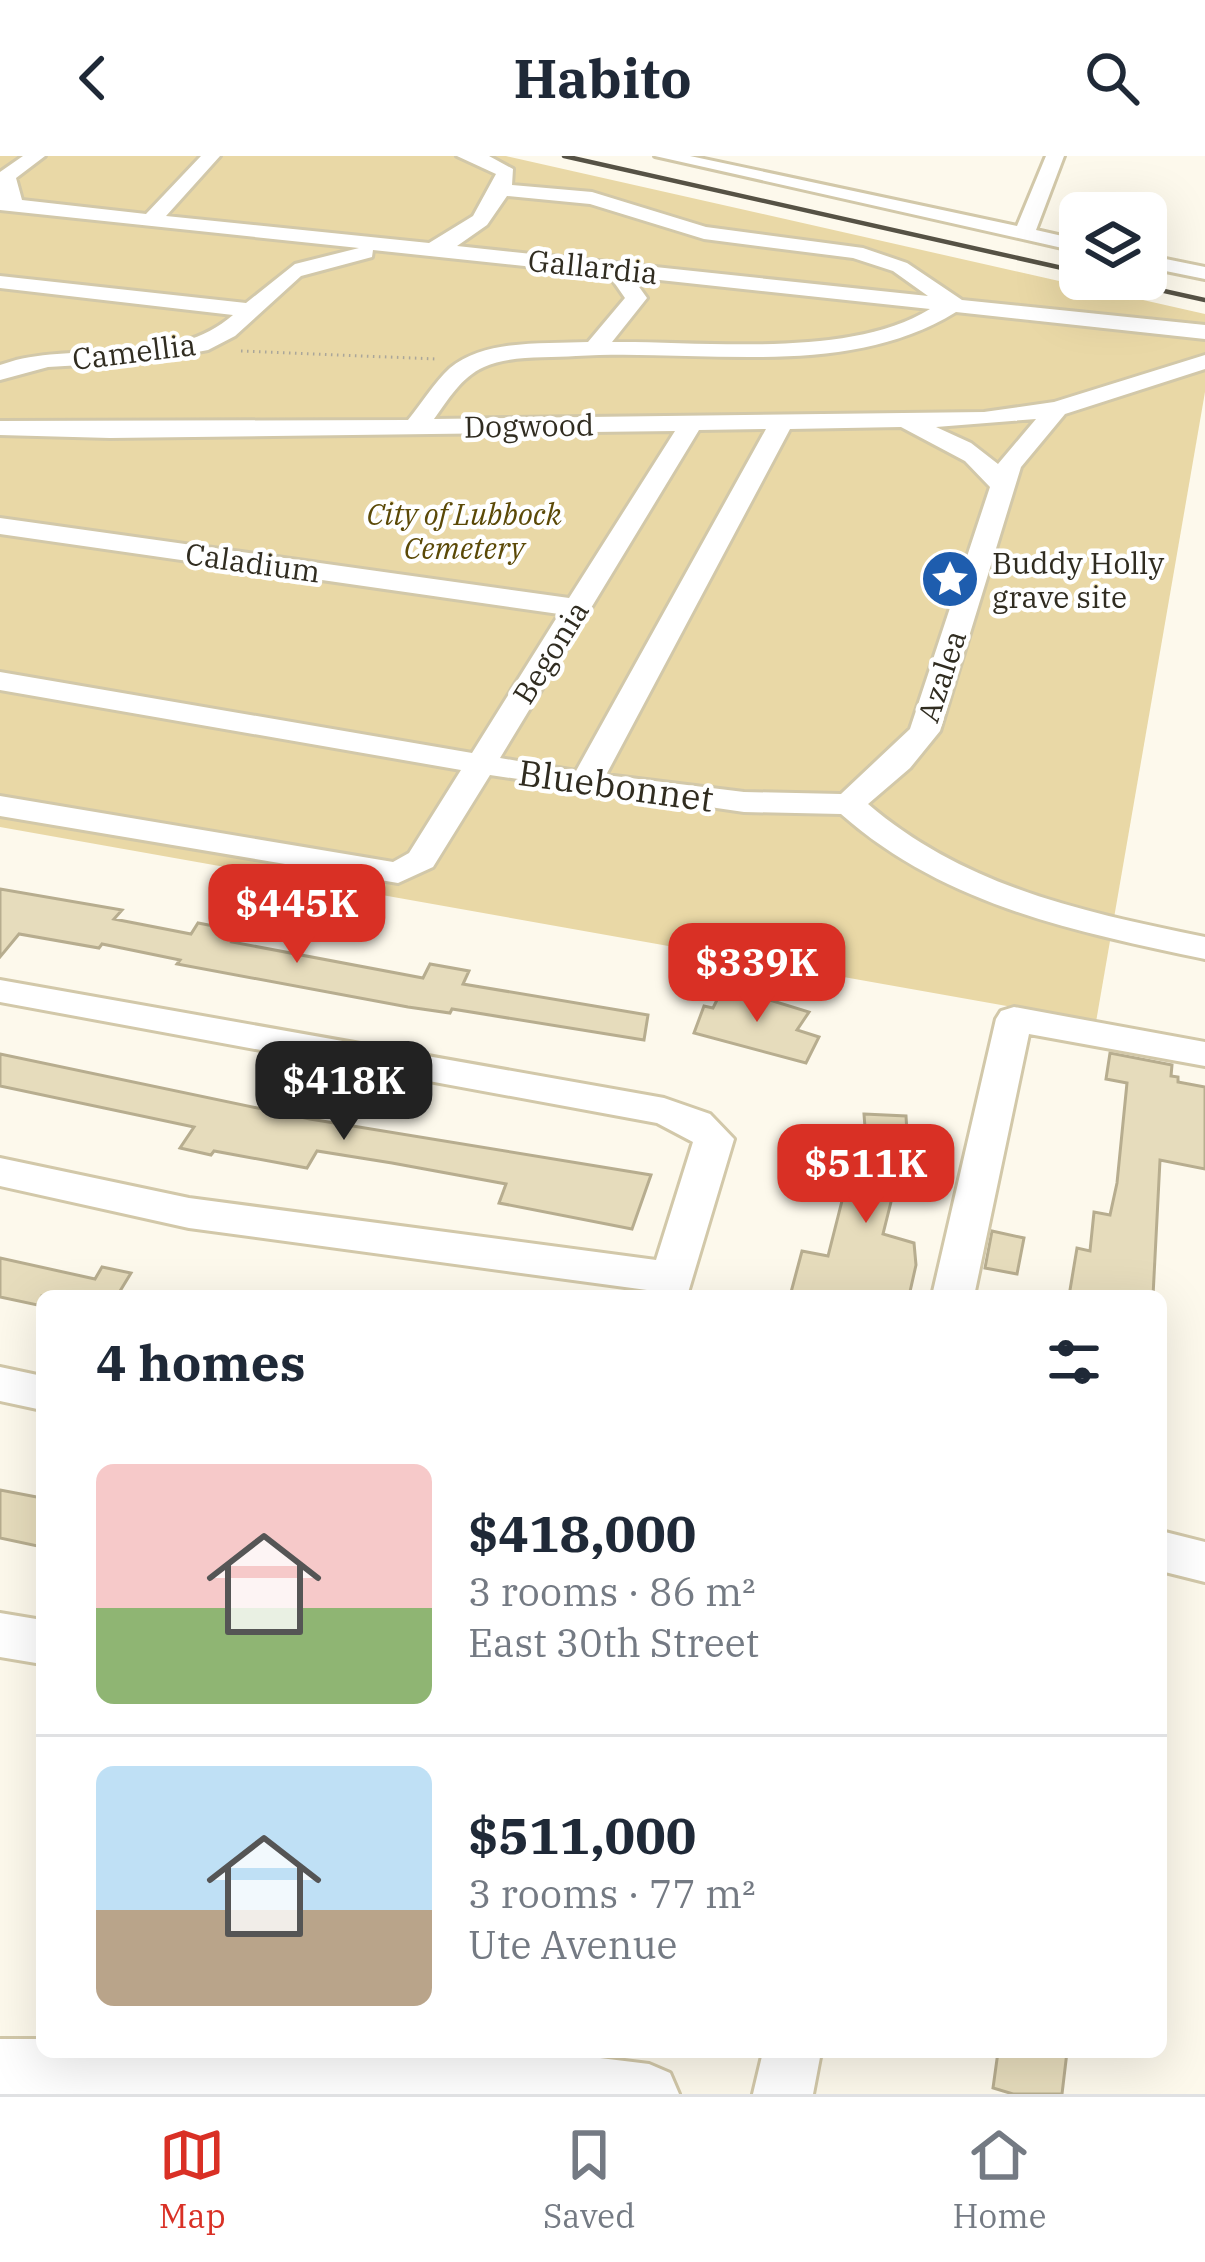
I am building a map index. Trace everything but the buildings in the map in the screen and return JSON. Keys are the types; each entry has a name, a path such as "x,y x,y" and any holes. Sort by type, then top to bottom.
{"street":[{"path":"7,204 3,177 36,156"},
{"path":"434,249 472,228 504,190 506,173 501,167 466,156"},
{"path":"664,156 1059,242"},
{"path":"755,176 770,156"},
{"path":"1024,234 1054,156"},
{"path":"151,220 208,157"},
{"path":"416,426 464,368 483,359 596,346 821,346 921,325 955,304 901,267 856,252 704,233 592,198 504,190"},
{"name":"Gallardia","path":"7,204 1195,330"},
{"path":"472,228 527,259"},
{"name":"Camellia","path":"0,373 36,363 181,350 220,335 294,272 383,244"},
{"path":"1167,266 1205,274"},
{"path":"615,268 637,298"},
{"path":"596,346 637,298 701,278"},
{"path":"0,282 251,310"},
{"path":"1057,410 1205,362"},
{"name":"Dogwood","path":"0,428 110,431 984,419 1057,410"},
{"name":"Azalea","path":"849,804 899,761 925,730 1001,484 1009,466 1057,410"},
{"path":"984,419 995,440 1001,484"},
{"path":"586,782 783,420"},
{"path":"876,420 943,437 986,463 1001,484"},
{"name":"Begonia","path":"0,806 398,873 421,860 692,422"},
{"name":"Caladium","path":"0,526 577,608"},
{"name":"Bluebonnet","path":"0,681 586,782 744,802 849,804"},
{"path":"849,804 883,838 974,888 1113,929 1205,947"},
{"path":"0,992 664,1111 714,1139 669,1287 189,1213 0,1172"},
{"path":"954,1290 1014,1019 1205,1054"},
{"path":"0,1384 36,1392"},
{"path":"1167,1552 1205,1562"},
{"path":"0,1635 36,1641"},
{"path":"784,2094 790,2058"},
{"path":"0,2068 349,2069 485,2075 649,2094"}],"path":[{"path":"220,335 226,343 254,354 483,359"}],"green space":[{"name":"City of Lubbock Cemetery","path":"0,156 506,156 1059,281 1059,300 1143,300 1205,314 1205,392 1096,1022 0,827"}],"railway":[{"path":"564,156 1059,267"},
{"path":"1167,292 1205,300"}],"place":[{"name":"Buddy Holly grave site","path":"950,579"}]}
